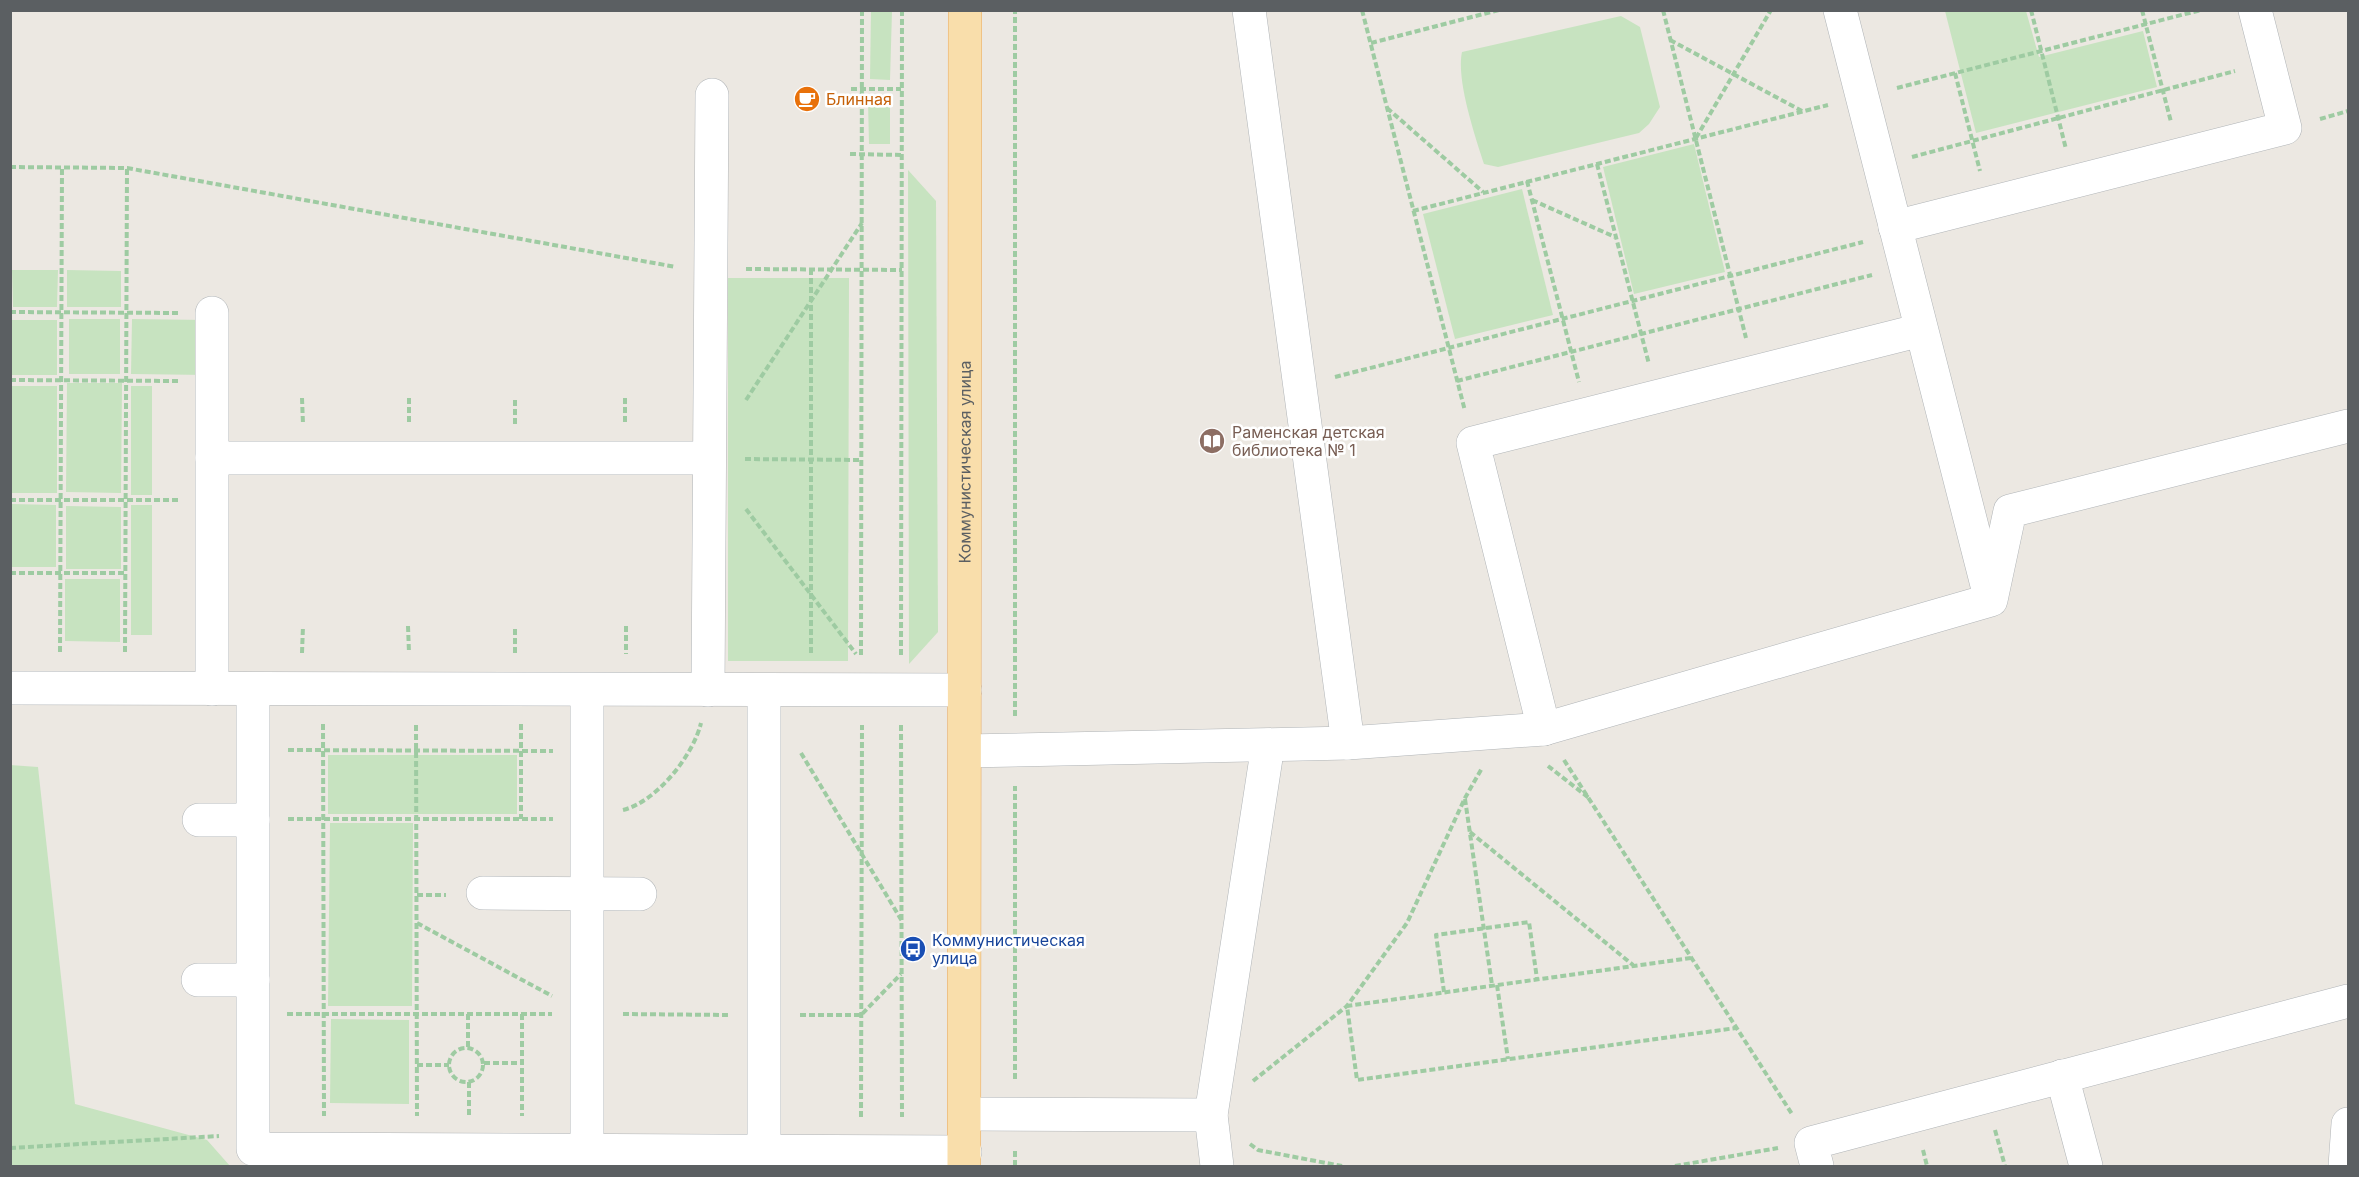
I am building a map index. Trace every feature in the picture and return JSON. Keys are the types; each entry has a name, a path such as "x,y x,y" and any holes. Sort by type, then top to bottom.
{"main road":[{"name":"Коммунистическая улица","path":"965,10 965,1159"}],"lane":[{"path":"1249,10 1348,743"},
{"path":"1840,10 1991,600"},
{"path":"1896,230 1988,203 2285,128 2255,10"},
{"path":"708,690 712,95"},
{"path":"212,313 212,689"},
{"path":"1544,729 1473,443 1921,330"},
{"path":"1991,600 2010,512 2349,426"},
{"path":"212,458 708,458"},
{"path":"965,752 1348,743 1503,730 1544,729 1991,600"},
{"path":"10,688 965,690"},
{"path":"253,689 253,1149 417,1150 485,1158 522,1150 587,1151 645,1159 764,1151 902,1151 965,1159"},
{"path":"587,690 587,1151"},
{"path":"764,690 764,1151"},
{"path":"1216,1167 1211,1115 1268,745"},
{"path":"199,820 253,820"},
{"path":"483,893 640,894"},
{"path":"198,980 253,980"},
{"path":"1814,1155 2062,1076 2349,1001"},
{"path":"2062,1076 2086,1167"},
{"path":"965,1114 1211,1115"},
{"path":"2345,1167 2349,1124"}],"path":[{"path":"742,503 861,660 862,10"},
{"path":"902,10 902,1151"},
{"path":"1015,10 1015,1167"},
{"path":"1362,10 1473,443"},
{"path":"1371,43 1499,10"},
{"path":"1663,10 1755,372"},
{"path":"1695,139 1771,10"},
{"path":"2031,10 2075,182"},
{"path":"2142,10 2180,154"},
{"path":"1413,211 2201,10"},
{"path":"1670,40 1803,111"},
{"path":"1880,166 2268,62"},
{"path":"1955,73 1988,203"},
{"path":"850,89 902,89"},
{"path":"1387,107 1484,193"},
{"path":"850,154 902,154"},
{"path":"1597,164 1657,397"},
{"path":"10,167 127,168 689,269 902,270"},
{"path":"59,689 62,167"},
{"path":"124,689 127,168"},
{"path":"1527,181 1587,415"},
{"path":"1532,200 1616,237"},
{"path":"740,409 862,223"},
{"path":"1300,386 1731,276 1896,230"},
{"path":"1457,381 1906,267"},
{"path":"811,269 811,690"},
{"path":"10,312 212,313"},
{"path":"10,380 212,381"},
{"path":"302,398 303,427"},
{"path":"409,398 409,427"},
{"path":"515,398 515,427"},
{"path":"625,398 625,428"},
{"path":"708,458 861,460"},
{"path":"10,500 212,500"},
{"path":"10,573 126,573"},
{"path":"302,653 303,626"},
{"path":"408,626 409,653"},
{"path":"515,626 515,653"},
{"path":"626,627 626,654"},
{"path":"322,689 324,1150"},
{"path":"415,689 417,1150"},
{"path":"520,690 521,819"},
{"path":"253,820 587,819 631,808 662,786 686,757 700,727 708,690"},
{"path":"861,1151 862,690"},
{"path":"1544,729 1736,1028 1814,1155 1676,1167"},
{"path":"1342,1167 1258,1150 1211,1115 1347,1006 1407,922 1465,798 1503,730"},
{"path":"798,749 861,857 902,921"},
{"path":"253,750 587,751"},
{"path":"1465,798 1484,928 1508,1059"},
{"path":"1470,832 1633,965"},
{"path":"417,895 446,895"},
{"path":"1444,992 1436,935 1484,928 1529,922 1537,979"},
{"path":"417,923 587,1014"},
{"path":"1347,1006 1691,958"},
{"path":"861,1015 902,974"},
{"path":"1347,1006 1357,1080 1736,1028"},
{"path":"468,1014 468,1048"},
{"path":"522,1014 522,1150"},
{"path":"468,1048 477,1051 483,1063 480,1077 469,1083 456,1079 449,1065 455,1053 468,1048"},
{"path":"483,1063 522,1063"},
{"path":"417,1065 449,1065"},
{"path":"10,1148 253,1134"}],"green space":[{"path":"871,11 892,11 890,80 870,79"},
{"path":"1945,11 2026,11 2039,57 2143,31 2157,87 1976,133"},
{"path":"1621,16 1640,27 1660,107 1649,124 1639,133 1498,167 1484,164 1464,92 1462,52"},
{"path":"890,100 890,144 869,144 868,101"},
{"path":"1694,144 1725,272 1634,294 1603,167"},
{"path":"908,170 936,201 938,632 909,664"},
{"path":"1522,189 1553,315 1455,339 1423,214"},
{"path":"12,270 58,270 57,307 13,307"},
{"path":"67,270 121,271 121,307 67,307"},
{"path":"728,278 849,278 848,661 728,661"},
{"path":"69,319 120,319 120,374 69,374"},
{"path":"132,319 207,320 207,375 131,374"},
{"path":"12,320 57,320 57,375 12,375"},
{"path":"67,383 122,383 121,493 66,492"},
{"path":"12,386 57,386 57,493 12,493"},
{"path":"131,386 152,386 152,495 131,495"},
{"path":"11,504 56,505 56,567 11,567"},
{"path":"131,505 152,505 152,635 131,635"},
{"path":"66,506 121,507 121,569 66,569"},
{"path":"65,579 120,579 120,642 65,641"},
{"path":"328,755 517,755 517,814 328,814"},
{"path":"10,765 38,767 75,1104 207,1140 230,1166 11,1166"},
{"path":"330,823 413,823 412,1006 328,1006"},
{"path":"331,1019 409,1020 409,1104 330,1103"}],"place":[{"name":"Блинная","path":"807,99"},
{"name":"Раменская детская библиотека № 1","path":"1212,441"},
{"name":"Коммунистическая улица","path":"913,949"}]}
